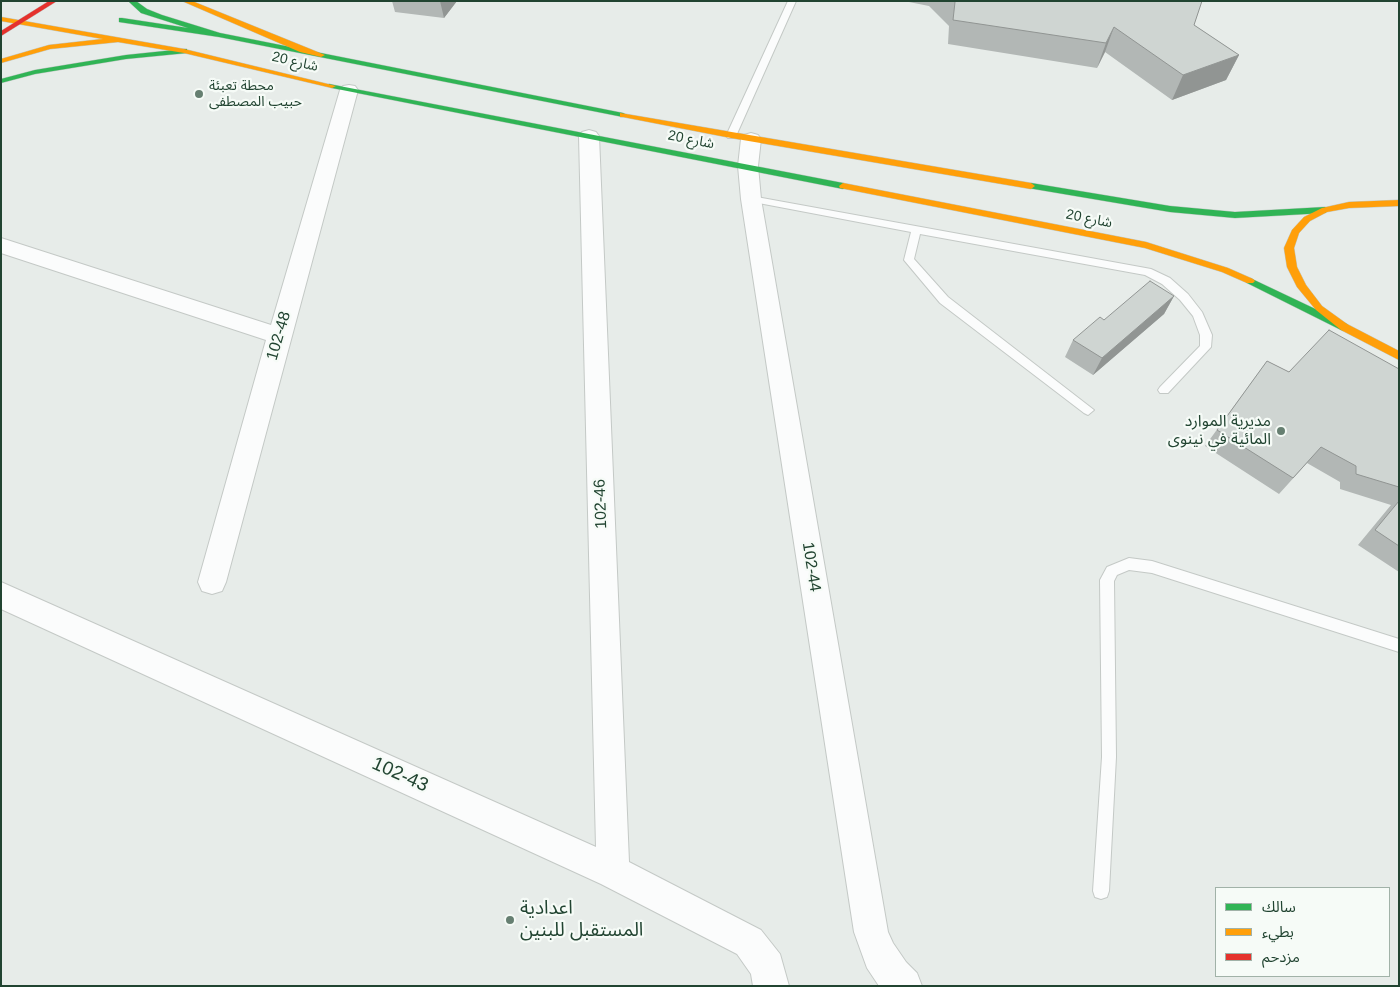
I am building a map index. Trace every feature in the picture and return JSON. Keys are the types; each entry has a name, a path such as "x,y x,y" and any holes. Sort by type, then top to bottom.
{"main road":[{"path":"1,34 54,1"},
{"path":"131,1 144,11 159,17 219,35"},
{"path":"184,1 247,25 303,50 335,59"},
{"path":"28,5 62,11"},
{"name":"شارع 20","path":"111,19 219,35 742,137 1170,210 1235,215 1326,210"},
{"name":"شارع 20","path":"1,20 123,39 184,51 349,90 748,166 1146,245 1193,259 1257,283 1344,327"},
{"path":"1,61 50,47 123,39"},
{"path":"1,81 34,72 126,57 184,51"},
{"path":"1399,203 1349,205 1326,210 1307,219 1295,232 1289,248 1292,267 1302,287 1319,308 1344,327 1399,356"}],"street":[{"name":"102-48","path":"212,582 349,90"},
{"name":"102-46","path":"588,136 613,872"},
{"name":"102-44","path":"742,137 871,932 880,955 893,975 904,986"},
{"path":"1,245 279,336"},
{"name":"102-43","path":"1,595 613,872 749,942 767,967 771,986"}],"lane":[{"path":"742,137 792,1"},
{"path":"751,198 1147,272 1166,281 1184,297 1198,315 1206,335 1205,346 1164,390"},
{"path":"916,230 909,260 944,300 1088,410"},
{"path":"1101,892 1109,757 1107,580 1112,572 1129,564 1152,567 1399,646"}],"building":[{"path":"954,1 1202,1 1194,25 1239,55 1183,75 1114,27 1106,43 953,20"},
{"path":"1150,281 1174,296 1102,358 1073,340 1100,317 1104,320"},
{"path":"1329,330 1399,369 1399,487 1356,474 1356,466 1321,447 1293,478 1217,430 1267,361 1289,372"},
{"path":"1399,501 1399,546 1375,530"}],"traffic: fast":[{"path":"131,1 144,11 159,17 219,35"},
{"path":"122,20 219,35 623,115"},
{"path":"1,81 35,72 126,57 184,51"},
{"path":"332,86 843,186"},
{"path":"1031,186 1170,209 1235,215 1325,210"},
{"path":"1250,281 1344,327"}],"traffic: slow":[{"path":"185,1 247,25 303,50 321,55"},
{"path":"1,19 184,51 332,86"},
{"path":"1,61 49,47 123,39"},
{"path":"623,115 731,136 1031,186"},
{"path":"843,186 1146,245 1225,270 1250,281"},
{"path":"1399,203 1349,205 1325,210 1307,219 1295,232 1289,248 1292,267 1302,287 1319,308 1344,327 1399,356"}],"traffic: jam":[{"path":"1,34 54,1"}],"place":[{"name":"محطة تعبئة حبيب المصطفى","path":"199,94"},
{"name":"مديرية الموارد المائية في نينوى","path":"1281,431"},
{"name":"اعدادية المستقبل للبنين","path":"510,920"}]}
